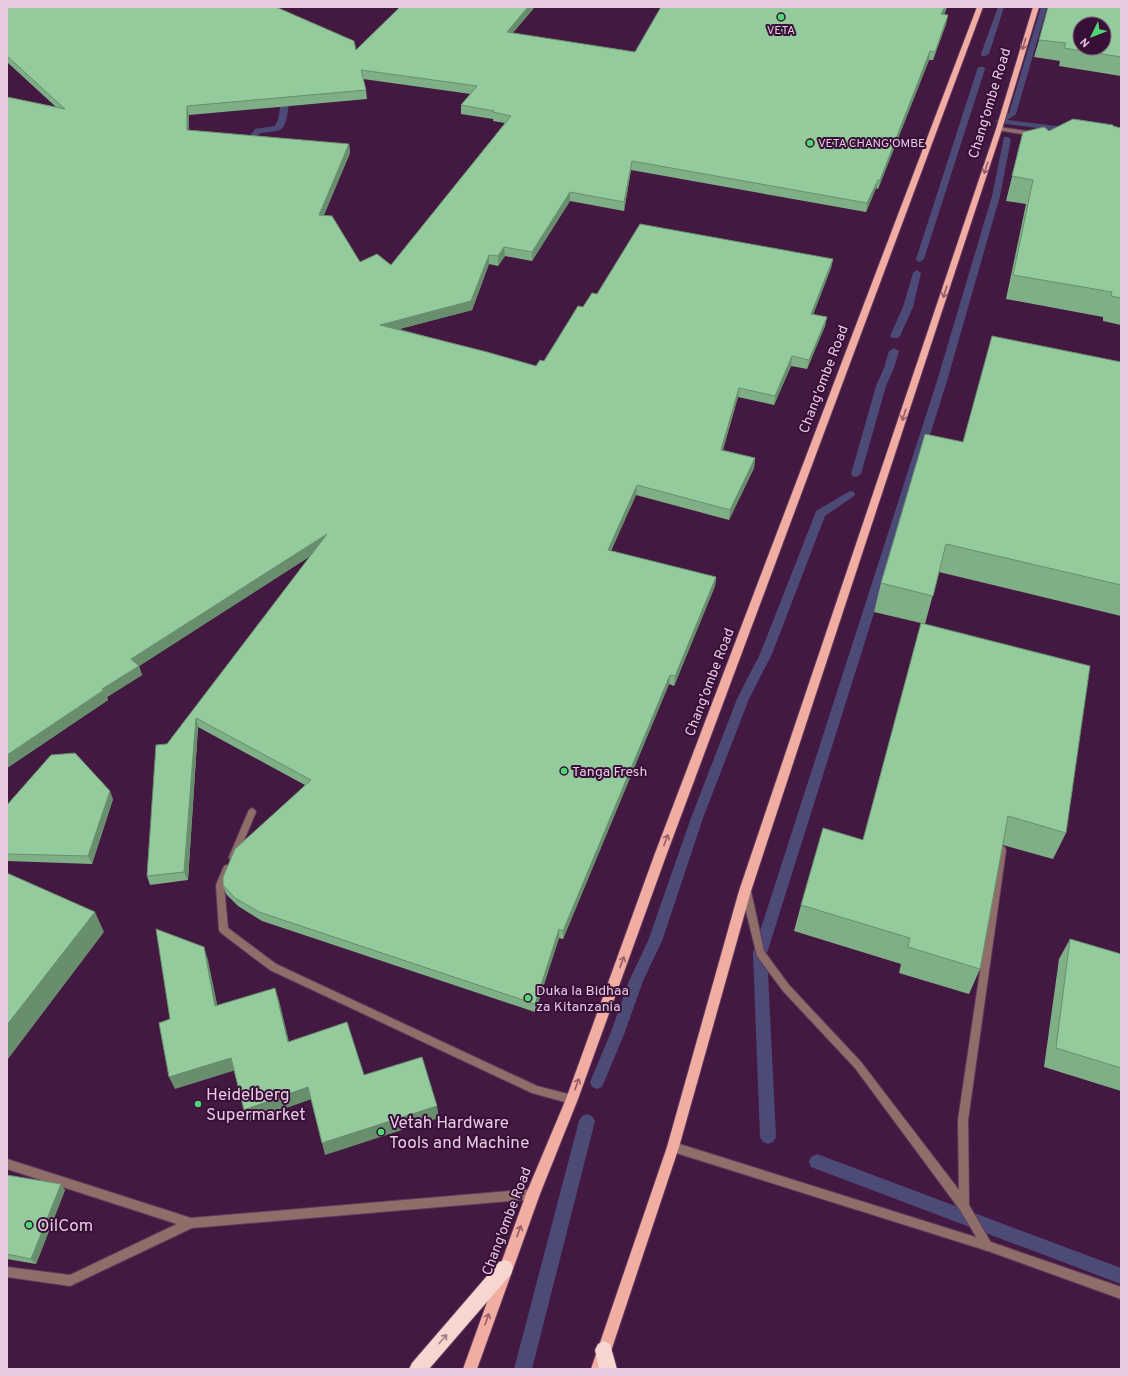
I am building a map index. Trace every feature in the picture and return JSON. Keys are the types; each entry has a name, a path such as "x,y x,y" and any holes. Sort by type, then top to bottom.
{"highway":[{"path":"418,1369 505,1268"},
{"path":"604,1350 608,1369"}],"main road":[{"name":"Chang'ombe Road","path":"470,1369 505,1268 533,1194 572,1099 660,856 980,7"},
{"name":"Chang'ombe Road","path":"598,1369 673,1148 746,891 999,129 1036,7"}],"street":[{"path":"999,129 1039,134"},
{"path":"252,812 220,885 224,930 273,967 536,1090 572,1099"},
{"path":"964,1206 963,1120 1002,850"},
{"path":"746,891 760,953 786,988 858,1065 964,1206 988,1246"},
{"path":"673,1148 988,1246 1121,1293"},
{"path":"7,1164 192,1223"},
{"path":"7,1272 70,1281 192,1223 533,1194"}],"building":[{"path":"7,7 276,7 354,41 356,50 400,7 528,7 507,32 635,52 661,7 945,7 941,14 948,15 935,52 930,51 880,180 878,180 867,203 632,161 624,202 570,192 532,252 504,247 498,256 489,255 471,301 380,325 536,366 540,360 544,361 578,306 583,307 592,293 597,294 640,224 833,259 811,314 827,317 809,360 792,356 775,396 739,388 721,450 755,458 730,510 637,485 608,550 716,577 675,676 670,675 563,931 559,929 535,1004 259,912 235,898 223,885 223,877 235,849 311,780 196,718 184,872 147,876 156,745 167,744 327,534 131,659 139,666 102,689 104,690 7,755 7,97 65,109 7,56","holes":["361,70 477,86 461,105 494,111 493,112 511,116 391,265 377,254 360,262 332,216 319,215 349,144 187,130 187,106 366,90"]},
{"path":"1048,7 1121,7 1121,57 1112,56 1112,16 1072,16 1072,49 1064,48 1066,43 1039,40"},
{"path":"1073,119 1113,125 1121,128 1121,298 1111,296 1112,292 1013,275 1033,180 1012,176 1023,132 1044,127 1049,131"},
{"path":"992,336 1121,362 1121,585 946,544 933,596 881,583 925,434 963,442"},
{"path":"921,623 1090,666 1066,833 1008,816 980,969 908,947 910,938 801,905 823,828 863,840"},
{"path":"75,753 110,791 88,856 7,854 7,805 51,755"},
{"path":"7,873 95,912 7,1025"},
{"path":"156,929 204,947 215,1006 275,988 288,1042 347,1022 364,1075 422,1057 437,1106 322,1143 308,1087 244,1110 231,1058 169,1077 159,1023 170,1019"},
{"path":"1070,939 1121,954 1121,1068 1056,1048"},
{"name":"OilCom","path":"7,1175 61,1184 31,1259 7,1254"}],"waterway":[{"path":"985,54 1001,7"},
{"path":"1044,7 1012,114 999,121 1069,130"},
{"path":"920,259 981,69"},
{"path":"248,151 252,138 258,131 278,128 283,119 284,101 287,91"},
{"path":"768,1137 760,953 942,381 996,196 1007,139"},
{"path":"895,336 908,307 917,273"},
{"path":"856,474 881,386 889,368 894,351"},
{"path":"597,1082 618,1032 636,981 655,941 697,818 743,699 766,654 820,514 850,494"},
{"path":"523,1369 587,1121"},
{"path":"817,1162 1121,1276"}],"place":[{"name":"VETA","path":"781,17"},
{"name":"VETA CHANG'OMBE","path":"810,143"},
{"name":"Tanga Fresh","path":"564,771"},
{"name":"Duka la Bidhaa za Kitanzania","path":"528,998"},
{"name":"Heidelberg Supermarket","path":"198,1104"},
{"name":"Vetah Hardware Tools and Machine","path":"381,1132"},
{"name":"OilCom","path":"29,1225"}]}
